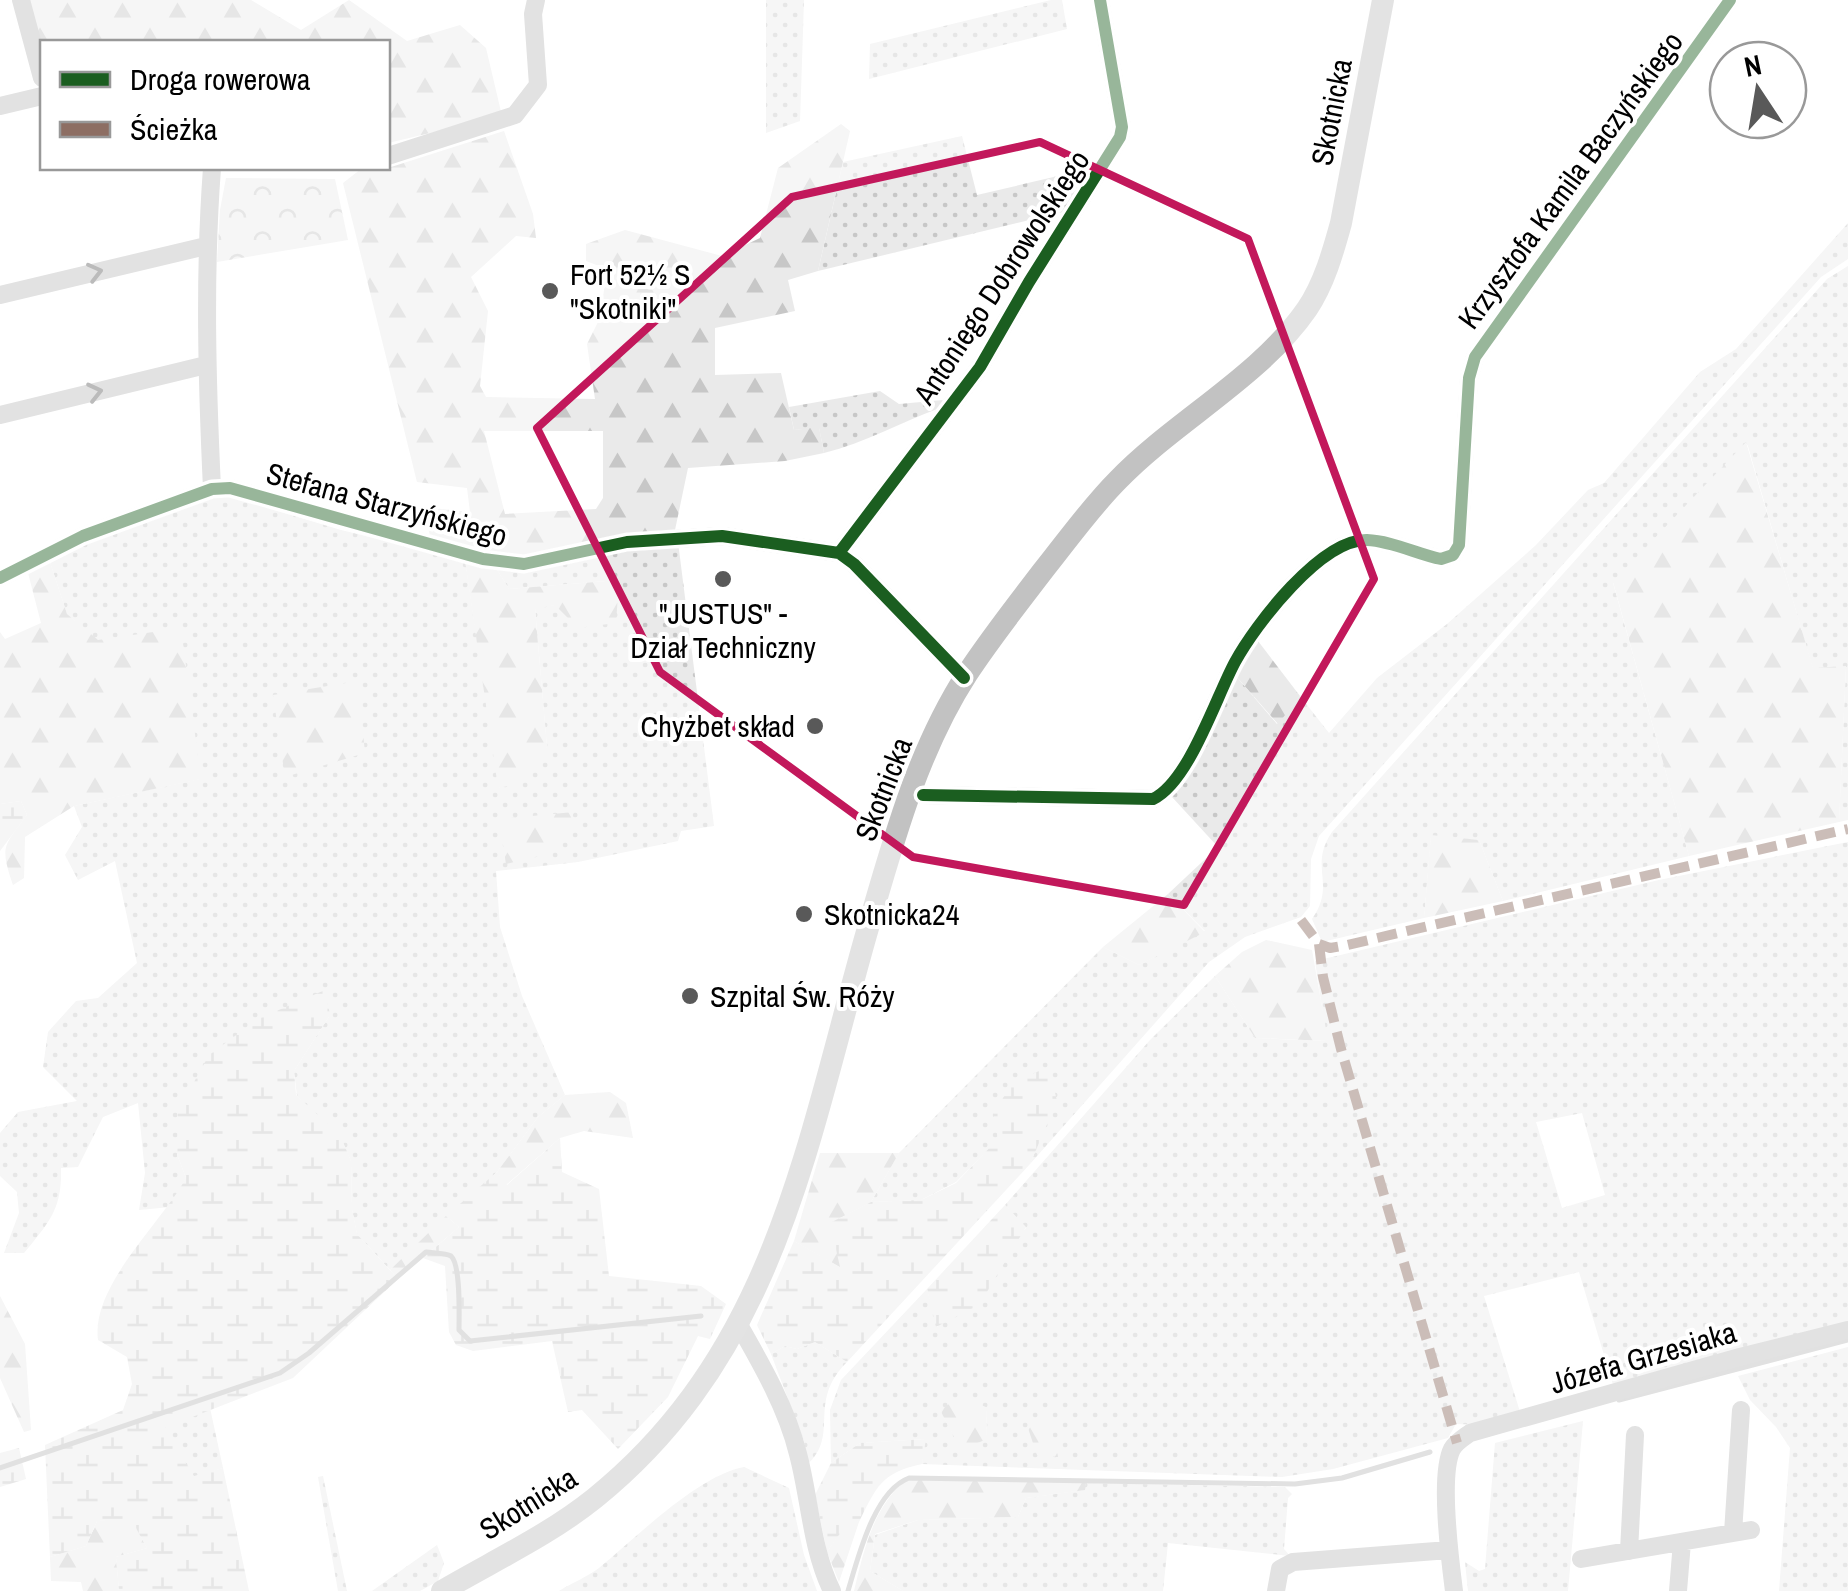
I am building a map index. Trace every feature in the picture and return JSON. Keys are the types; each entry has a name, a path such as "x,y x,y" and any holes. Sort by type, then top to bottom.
{"main road":[{"name":"Skotnicka","path":"442,1591 553,1527 617,1479 690,1402 739,1326 784,1218 890,852 911,792 964,678 1117,480 1266,355 1309,306 1333,253 1341,223 1383,0"}],"street":[{"path":"21,0 40,71"},
{"path":"390,155 516,115 538,84 536,0"},
{"name":"Antoniego Dobrowolskiego","path":"838,553 980,367 1120,137 1120,111 1100,0"},
{"name":"Krzysztofa Kamila Baczyńskiego","path":"911,792 1152,798 1174,781 1237,658 1257,628 1324,557 1348,543 1366,540 1441,559 1453,555 1460,545 1464,518 1470,378 1475,357 1730,0"},
{"path":"0,106 40,96"},
{"path":"212,170 206,246 206,366 212,489"},
{"path":"0,295 206,246"},
{"path":"0,415 206,366"},
{"name":"Stefana Starzyńskiego","path":"0,578 83,536 212,489 230,488 483,559 524,564 628,542 722,536 838,553"},
{"path":"838,553 854,564 964,678"},
{"path":"739,1326 798,1451 812,1525 832,1591"},
{"name":"Józefa Grzesiaka","path":"1449,1550 1447,1466 1456,1443 1470,1434 1848,1330"},
{"path":"1581,1559 1742,1532 1741,1410"},
{"path":"1629,1551 1635,1435"},
{"path":"1678,1591 1682,1542"},
{"path":"1276,1591 1280,1569 1292,1562 1449,1550 1454,1591"}],"highlighted area":[{"path":"1040,142 1248,239 1374,579 1184,905 913,857 660,672 537,428 792,197"}],"green space":[{"path":"26,0 251,0 301,30 349,0 407,41 460,25 486,48 502,116 390,143 390,40 40,40 40,51"},
{"path":"766,0 804,0 800,121 766,133"},
{"path":"1062,0 1067,29 869,79 870,44"},
{"path":"841,124 850,131 818,271 788,280 795,311 715,328 715,375 781,373 794,430 819,427 824,453 785,461 688,468 675,530 623,534 509,557 431,540 423,507 470,512 467,488 417,482 343,183 360,170 390,170 504,131 533,214 536,238 516,236 471,277 488,311 480,386 486,397 595,399 587,344 600,318 607,269 586,261 586,244 625,230 722,256 760,238 778,168","holes":["484,431 603,431 603,498 596,509 505,514"]},
{"path":"962,136 977,195 1088,169 1063,212 818,271 843,162"},
{"path":"226,178 335,179 348,240 217,262"},
{"path":"1848,223 1848,259 1821,277 1319,836 1311,859 1310,906 1301,917 1245,937 1209,962 1030,1164 1056,1101 999,1139 956,1182 921,1200 871,1202 899,1153 1103,947 1139,965 1205,931 1168,894 1218,847 1172,797 1235,675 1277,724 1300,696 1329,733 1377,678 1447,624 1536,545 1588,490 1604,483 1700,372 1736,349"},
{"path":"1848,266 1848,820 1839,822 1846,667 1813,669 1747,443 1613,583 1689,856 1503,901 1479,840 1431,836 1424,918 1322,942 1312,919 1322,896 1322,855 1332,832 1827,279"},
{"path":"880,391 899,404 943,400 940,408 824,453 819,428 794,430 789,407"},
{"path":"1746,442 1813,668 1846,666 1839,822 1689,856 1613,582"},
{"path":"218,493 341,530 465,560 499,788 547,747 535,608 555,605 618,580 509,589 496,568 678,542 714,826 681,831 678,841 578,862 496,871 500,927 522,996 565,1095 538,1117 497,1172 390,1270 357,1234 351,1161 340,1136 297,1096 294,1071 330,1015 177,1154 186,1178 170,1207 139,1210 145,1173 138,1103 103,1117 78,1167 61,1168 56,1205 40,1233 24,1253 4,1253 19,1213 17,1192 0,1176 0,1133 18,1112 77,1101 43,1067 48,1032 76,1001 98,998 137,963 115,861 78,880 65,855 82,827 74,806 200,779 98,641 67,614 48,556"},
{"path":"48,556 67,614 98,640 181,628 201,779 74,806 25,837 24,878 13,885 6,847 27,815 21,801 0,804 0,632 5,639 41,623 27,569"},
{"path":"465,560 496,568 509,589 619,580 616,623 578,628 555,605 535,609 547,747 519,784 498,788"},
{"path":"1258,641 1300,696 1278,724 1235,675"},
{"path":"358,681 365,753 285,777 273,695"},
{"path":"21,801 27,815 0,851 0,804"},
{"path":"574,812 560,851 506,864 499,819"},
{"path":"1431,835 1479,840 1503,901 1424,918"},
{"path":"1848,842 1848,1327 1614,1388 1579,1272 1484,1296 1521,1415 1485,1425 1456,1424 1448,1438 1333,1469 1282,1477 922,1464 925,1439 860,1443 831,1463 830,1410 841,1380 927,1289 937,1327 1026,1228 1005,1205 1150,1040 1215,976 1255,1038 1327,1041 1315,961 1659,880","holes":["1582,1113 1605,1195 1562,1208 1536,1122","986,1407 987,1438 961,1449 940,1410"]},
{"path":"1168,894 1205,932 1139,965 1103,947"},
{"path":"1266,940 1312,950 1328,1041 1255,1038 1215,976 1242,952"},
{"path":"325,990 330,1015 294,1071 296,1095 340,1135 351,1161 357,1234 398,1279 293,1378 164,1428 194,1476 223,1468 249,1591 119,1591 116,1557 147,1548 131,1519 97,1521 86,1546 50,1557 45,1445 123,1410 132,1384 127,1357 98,1340 99,1319 116,1277 186,1178 177,1154 178,1111 209,1055 258,1019"},
{"path":"1049,1067 1057,1101 1030,1164 847,1362 815,1342 797,1349 785,1346 771,1354 757,1325 794,1241 840,1267 830,1223 871,1202 921,1200 956,1183 998,1139 993,1112 1015,1081"},
{"path":"610,1092 626,1103 633,1138 584,1131 560,1138 506,1185 497,1172 538,1117 565,1095"},
{"path":"560,1138 562,1172 599,1189 609,1276 701,1286 726,1304 710,1339 698,1336 668,1397 618,1449 582,1410 568,1412 552,1341 473,1351 456,1345 449,1332 445,1266 423,1258 459,1227 446,1216 497,1172 507,1185"},
{"path":"820,1153 899,1153 871,1202 831,1223 841,1268 794,1241"},
{"path":"1005,1205 1026,1227 979,1305 936,1327 927,1289"},
{"path":"446,1216 459,1227 398,1279 390,1270"},
{"path":"0,1296 25,1344 31,1430 24,1432 0,1378"},
{"path":"815,1342 847,1362 828,1391 822,1442 807,1465 804,1441 771,1354 785,1346 797,1349"},
{"path":"1848,1347 1848,1591 1779,1591 1790,1448 1750,1400 1738,1376"},
{"path":"960,1397 986,1407 987,1439 961,1450 940,1410"},
{"path":"210,1408 223,1468 194,1477 163,1428"},
{"path":"1049,1419 1058,1457 1037,1455 1028,1428"},
{"path":"1583,1421 1568,1591 1468,1591 1465,1562 1479,1571 1485,1569 1495,1443"},
{"path":"926,1439 922,1464 897,1472 882,1483 859,1522 850,1519 827,1552 815,1495 831,1463 860,1443"},
{"path":"19,1448 26,1479 0,1487 0,1453"},
{"path":"744,1467 789,1488 804,1555 817,1591 559,1591 599,1568 687,1495"},
{"path":"323,1476 347,1591 338,1591 318,1477"},
{"path":"904,1481 1086,1483 1085,1490 1026,1498 1018,1517 918,1520 875,1534 870,1571 903,1591 854,1591 866,1546 884,1505"},
{"path":"1086,1483 1285,1487 1292,1494 1288,1498 1284,1549 1290,1556 1168,1543 1163,1591 903,1591 870,1571 875,1535 918,1520 1018,1517 1026,1498 1084,1490"},
{"path":"131,1518 147,1548 116,1557 119,1591 83,1591 81,1582 51,1581 50,1557 86,1546 97,1521"},
{"path":"850,1518 859,1522 839,1582 827,1552"},
{"path":"437,1545 444,1563 438,1581 420,1591 372,1591"}],"waterway":[{"path":"0,1468 280,1373 309,1353 426,1252 449,1255 454,1261 459,1330 470,1341 701,1316"},
{"path":"1619,1400 1848,1340"},
{"path":"848,1591 877,1511 886,1496 909,1478 1295,1484 1342,1478 1430,1452"}],"marked path":[{"path":"1319,944 1330,948 1347,945 1848,829"},
{"path":"1301,920 1319,944 1341,1049 1457,1443"}],"cycle path":[{"path":"839,553 980,367 1120,137 1122,127 1100,0"},
{"path":"923,795 1153,799 1166,790 1190,757 1245,646 1273,607 1310,568 1349,543 1367,540 1441,559 1453,555 1459,545 1469,378 1475,357 1730,0"},
{"path":"0,578 83,536 212,489 230,488 483,559 524,564 627,542 722,536 839,553 964,678"}],"place":[{"name":"Fort 52½ S \"Skotniki\"","path":"550,291"},
{"name":"\"JUSTUS\" - Dział Techniczny","path":"723,579"},
{"name":"Chyżbet skład","path":"815,726"},
{"name":"Skotnicka24","path":"804,914"},
{"name":"Szpital Św. Róży","path":"690,996"}]}
